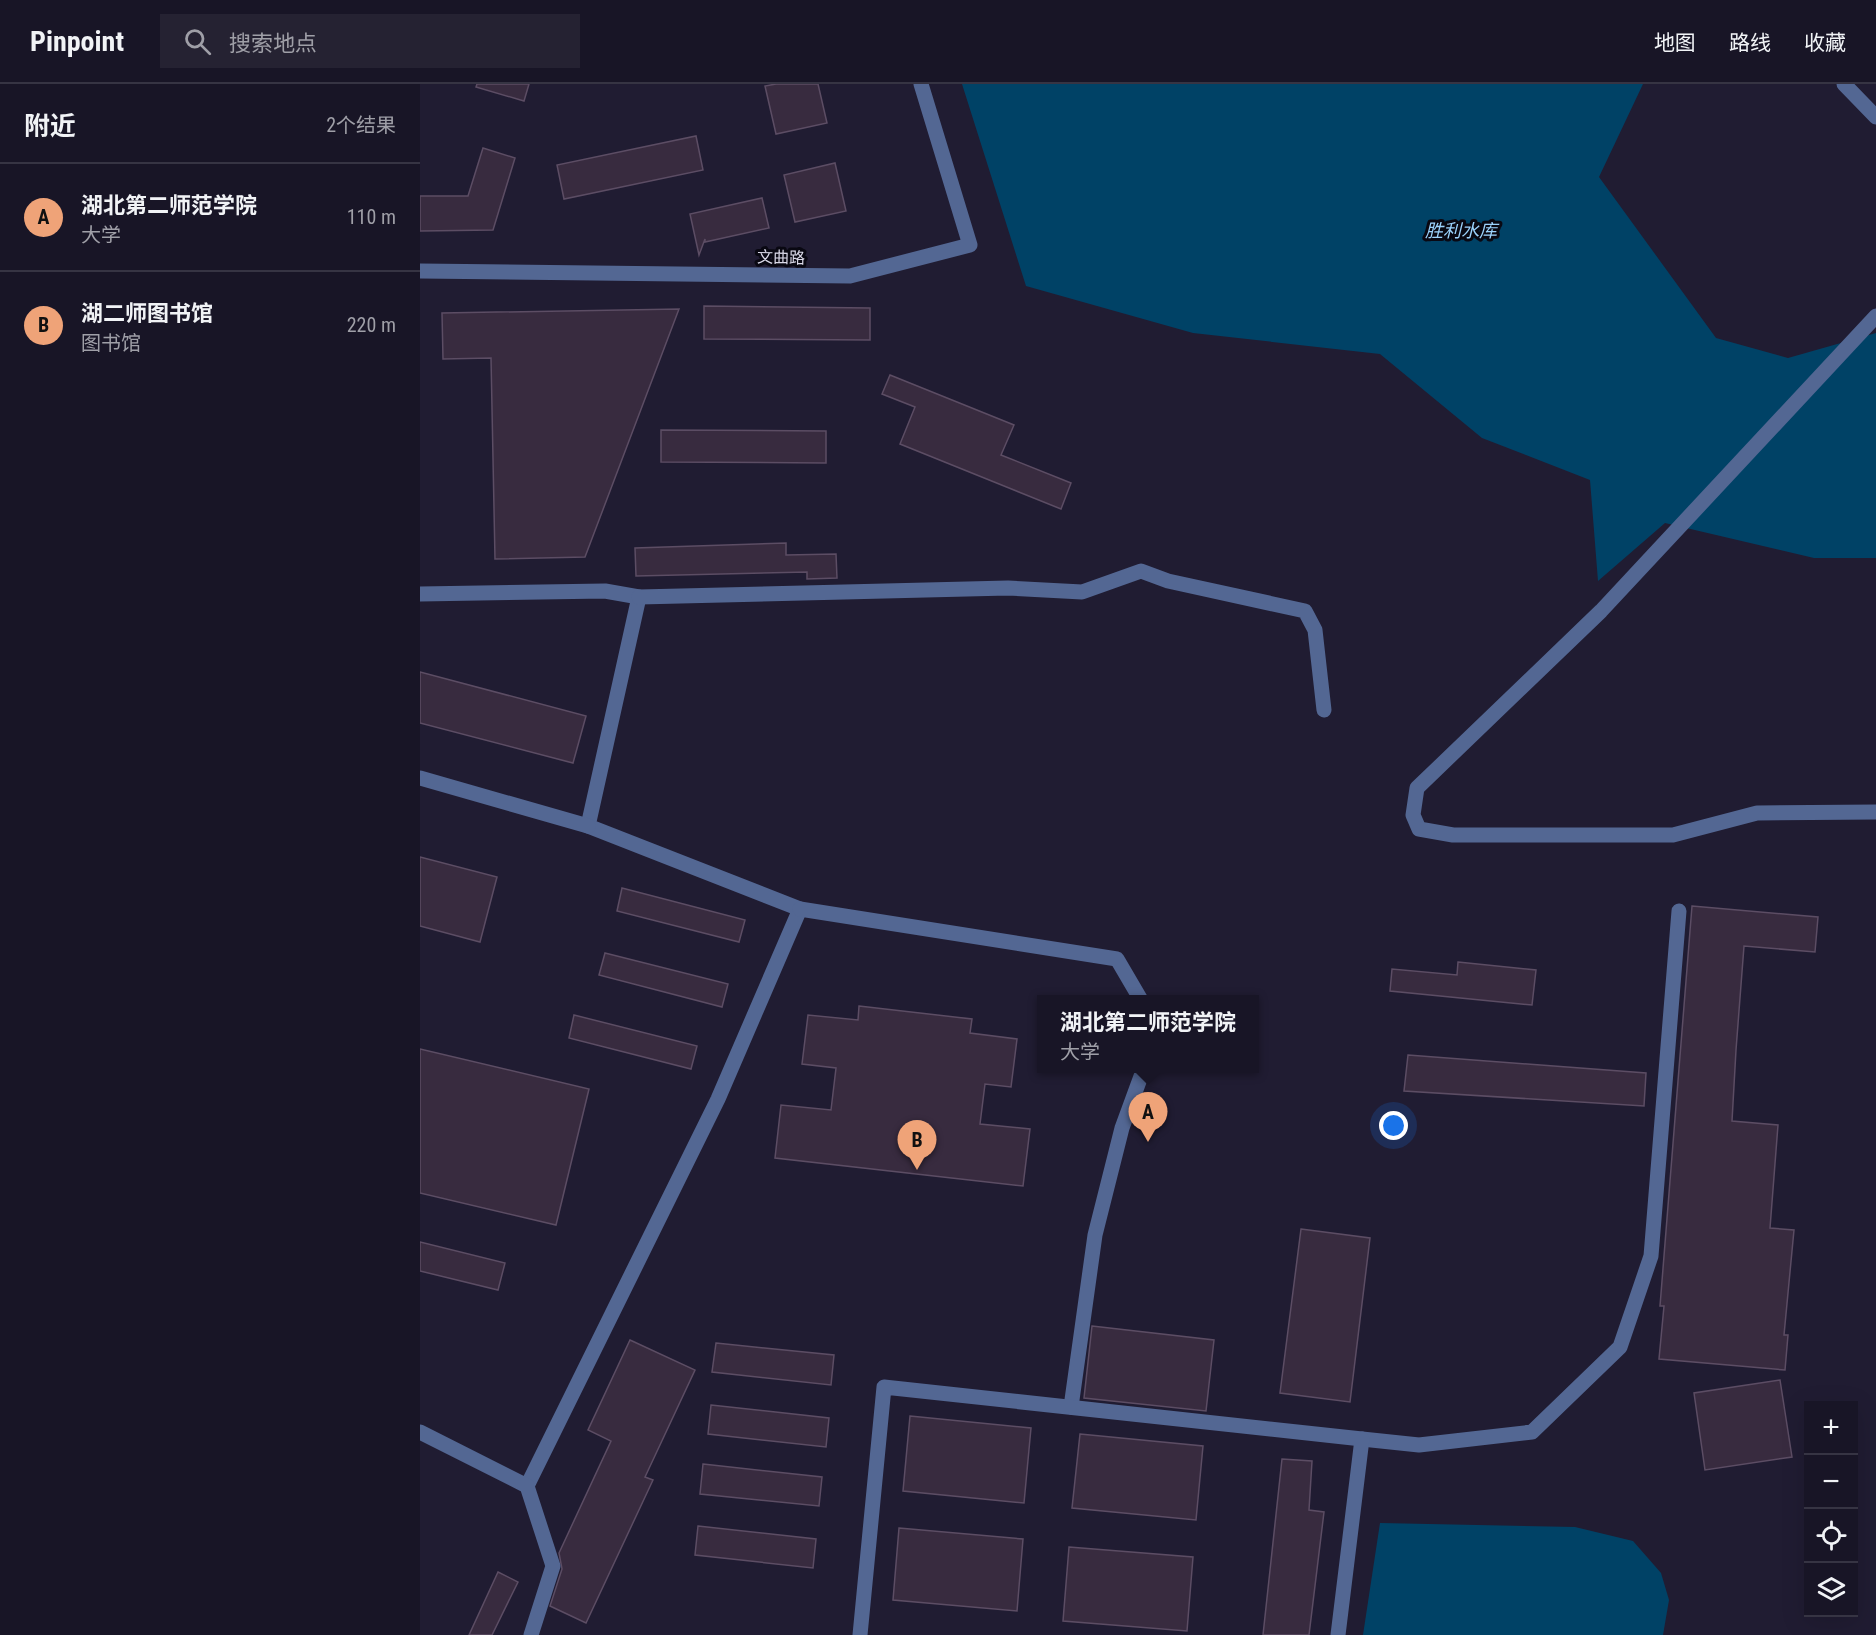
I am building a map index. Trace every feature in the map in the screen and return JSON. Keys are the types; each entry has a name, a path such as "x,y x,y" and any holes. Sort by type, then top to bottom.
{"street":[{"name":"文曲路","path":"420,271 850,276 970,245 921,84"},
{"path":"1844,84 1876,117"},
{"path":"1876,316 1600,611 1417,788 1413,815 1419,829 1453,835 1673,835 1757,813 1876,812"},
{"path":"420,594 605,591 639,597 1008,588 1082,592 1141,571 1168,580 1305,611 1315,630 1324,710"},
{"path":"588,826 639,597"},
{"path":"420,778 588,826 800,909 1117,959 1138,995"},
{"path":"531,1635 553,1566 527,1486 718,1099 800,909"},
{"path":"860,1635 884,1387 1419,1445 1532,1432 1620,1347 1651,1256 1679,911"},
{"path":"1071,1407 1095,1235 1122,1128 1142,1073"},
{"path":"420,1432 527,1486"},
{"path":"1338,1635 1362,1439"}],"water":[{"name":"胜利水库","path":"962,84 1643,84 1599,177 1716,338 1788,358 1876,333 1876,558 1814,558 1665,523 1598,581 1590,480 1482,438 1380,354 1193,333 1026,286"},
{"path":"1380,1523 1575,1527 1633,1541 1661,1573 1669,1600 1663,1635 1363,1635"}],"building":[{"path":"477,84 529,84 524,101 476,87"},
{"path":"818,84 827,123 776,134 765,86"},
{"path":"696,136 703,170 564,199 557,165"},
{"path":"483,148 515,158 493,230 420,231 420,196 468,196"},
{"path":"835,163 846,211 795,222 784,175"},
{"path":"762,198 769,228 705,242 705,239 699,255 690,214"},
{"path":"704,306 870,308 870,340 704,339"},
{"path":"679,309 585,557 495,559 491,358 443,359 442,313"},
{"path":"890,375 1014,425 1001,455 1071,483 1061,509 900,444 915,407 882,394"},
{"path":"661,430 826,431 826,463 661,462"},
{"path":"786,543 786,555 836,554 837,578 807,579 807,572 636,576 635,548"},
{"path":"420,672 586,716 573,763 420,723"},
{"path":"420,857 497,877 480,942 420,926"},
{"path":"622,888 745,920 739,942 617,911"},
{"path":"1692,906 1818,917 1815,952 1744,946 1736,1050 1732,1121 1778,1125 1770,1228 1794,1230 1784,1335 1788,1335 1785,1370 1659,1359 1664,1306 1660,1306"},
{"path":"605,953 728,984 722,1007 599,975"},
{"path":"1458,962 1536,970 1532,1005 1390,991 1392,969 1457,975"},
{"path":"859,1006 972,1019 970,1033 1017,1039 1011,1087 985,1084 980,1124 1030,1129 1023,1186 775,1158 781,1105 831,1110 836,1068 802,1064 808,1015 858,1020"},
{"path":"574,1015 697,1046 691,1069 569,1038"},
{"path":"420,1049 589,1089 556,1225 420,1193"},
{"path":"1408,1055 1646,1073 1644,1106 1404,1091"},
{"path":"1301,1229 1370,1238 1350,1402 1280,1393"},
{"path":"420,1242 505,1263 498,1290 420,1271"},
{"path":"1092,1326 1214,1340 1206,1411 1084,1398"},
{"path":"630,1340 695,1370 645,1477 653,1480 586,1623 550,1606 562,1569 559,1553 611,1441 588,1430"},
{"path":"716,1343 834,1355 831,1385 712,1372"},
{"path":"1780,1380 1792,1457 1705,1470 1694,1393"},
{"path":"711,1405 829,1418 826,1447 708,1434"},
{"path":"910,1416 1031,1428 1024,1503 903,1491"},
{"path":"1080,1434 1203,1446 1196,1520 1072,1508"},
{"path":"1282,1459 1312,1461 1309,1510 1324,1512 1309,1635 1263,1635"},
{"path":"703,1464 822,1477 819,1506 700,1494"},
{"path":"698,1526 816,1539 813,1568 695,1555"},
{"path":"899,1528 1023,1539 1017,1611 893,1600"},
{"path":"1069,1547 1193,1557 1187,1631 1063,1621"},
{"path":"498,1572 518,1582 492,1635 469,1635"}],"place":[{"name":"湖北第二师范学院","path":"1148,1142"},
{"name":"湖二师图书馆","path":"917,1170"}]}
